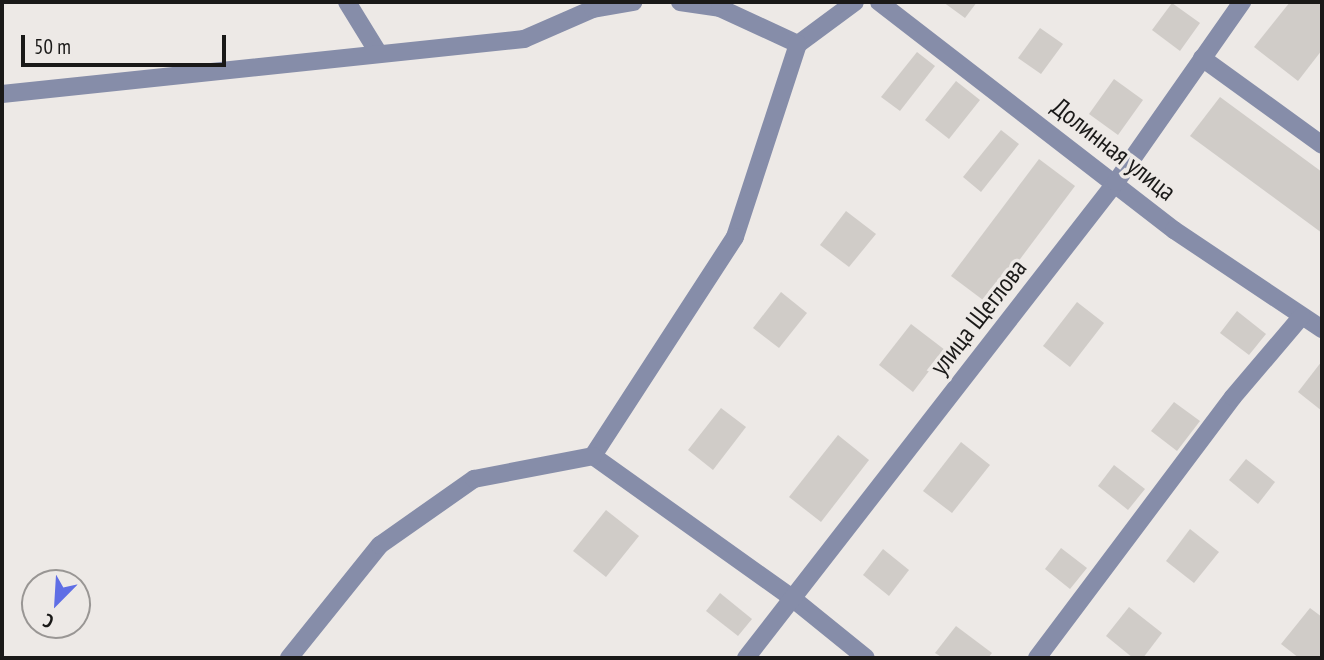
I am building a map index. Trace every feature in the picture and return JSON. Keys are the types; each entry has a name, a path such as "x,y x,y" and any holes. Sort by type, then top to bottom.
{"street":[{"path":"347,2 379,54"},
{"path":"2,93 524,39 593,9 633,2"},
{"path":"680,2 720,8 798,44"},
{"path":"289,658 380,545 474,479 593,456 735,237 798,44 855,2"},
{"name":"Долинная улица","path":"879,2 1116,182 1174,230 1322,329"},
{"name":"улица Щеглова","path":"746,658 1116,182 1242,2"},
{"path":"1202,58 1322,145"},
{"path":"1037,658 1233,397 1303,316"},
{"path":"593,456 792,598 866,658"}],"building":[{"path":"943,2 977,2 965,18"},
{"path":"1290,2 1322,2 1322,50 1298,81 1254,47"},
{"path":"1172,3 1200,23 1180,51 1152,30"},
{"path":"1040,28 1063,44 1041,74 1018,58"},
{"path":"917,52 935,66 900,111 881,97"},
{"path":"1114,79 1143,100 1118,135 1089,114"},
{"path":"956,81 980,100 949,139 925,120"},
{"path":"1220,97 1322,172 1322,233 1190,136"},
{"path":"1001,130 1019,144 981,192 963,177"},
{"path":"1039,159 1075,186 987,303 951,276"},
{"path":"846,211 876,234 849,267 820,245"},
{"path":"781,292 807,313 779,348 753,328"},
{"path":"1077,302 1104,323 1070,367 1043,346"},
{"path":"1237,311 1266,334 1249,355 1220,333"},
{"path":"911,324 945,350 913,392 879,365"},
{"path":"1322,361 1322,411 1298,392"},
{"path":"1174,402 1200,421 1177,451 1151,431"},
{"path":"721,408 746,427 713,470 688,450"},
{"path":"838,435 869,460 821,522 789,497"},
{"path":"961,442 990,465 952,513 923,491"},
{"path":"1246,459 1275,482 1258,504 1229,480"},
{"path":"1114,465 1145,489 1128,510 1098,486"},
{"path":"606,510 639,536 606,577 573,551"},
{"path":"1190,529 1219,552 1194,583 1166,561"},
{"path":"1061,548 1087,568 1070,589 1045,569"},
{"path":"883,549 909,570 889,596 863,575"},
{"path":"720,593 752,619 738,636 706,611"},
{"path":"1129,607 1162,633 1143,658 1133,658 1106,636"},
{"path":"1310,608 1322,617 1322,658 1299,658 1281,644"},
{"path":"956,626 992,653 988,658 943,658 935,653"}]}
